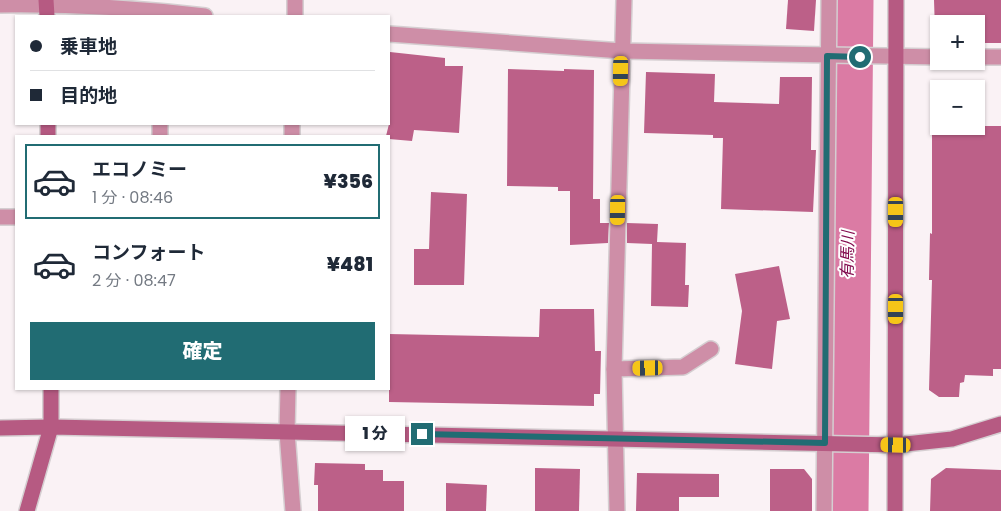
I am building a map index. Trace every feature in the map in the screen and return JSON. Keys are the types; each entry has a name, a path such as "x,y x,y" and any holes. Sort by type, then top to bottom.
{"street":[{"path":"295,0 295,15"},
{"path":"617,511 614,369 624,0"},
{"path":"824,511 830,443 832,56 829,0"},
{"path":"895,511 896,0"},
{"path":"0,5 189,15"},
{"path":"390,34 622,51 930,57"},
{"path":"985,57 1001,57"},
{"path":"0,217 15,217"},
{"path":"614,369 683,367 711,349"},
{"path":"27,511 51,427 51,390"},
{"path":"288,390 287,432 293,511"},
{"path":"0,428 51,427 896,445 952,439 1001,424"}],"building":[{"path":"788,0 816,0 814,31 786,29"},
{"path":"934,0 1001,0 1001,43 985,43 985,15 934,15"},
{"path":"390,52 445,58 445,66 463,66 459,133 414,130 412,141 390,139 390,135 386,135 390,125"},
{"path":"508,69 594,70 593,199 600,199 600,223 609,223 608,243 570,245 570,191 558,191 558,187 507,186"},
{"path":"646,72 715,74 714,102 779,104 780,77 812,77 811,150 816,150 813,212 721,209 723,138 713,138 713,135 644,133"},
{"path":"985,126 1001,126 1001,369 993,369 993,376 965,375 964,382 960,383 959,397 939,397 929,390 932,280 929,280 930,233 932,234 932,135 985,135"},
{"path":"431,192 467,194 464,285 414,285 414,249 429,249"},
{"path":"627,223 658,224 657,242 686,243 685,285 689,285 688,307 651,306 652,244 627,243"},
{"path":"779,266 790,319 777,321 772,369 735,364 742,311 735,274"},
{"path":"540,309 594,309 595,351 601,351 600,394 594,394 594,406 389,402 390,334 539,337"},
{"path":"315,463 365,464 365,470 383,470 383,481 404,481 404,511 318,511 318,485 314,485"},
{"path":"535,468 580,469 579,511 535,511"},
{"path":"946,468 1001,470 1001,511 930,511 931,479"},
{"path":"770,469 804,469 812,479 812,511 770,511"},
{"path":"637,473 719,474 719,497 679,497 679,511 636,511"},
{"path":"446,483 487,485 486,511 446,511"}],"waterway":[{"name":"有馬川","path":"844,511 849,0"}],"route":[{"path":"422,434 825,443 827,56 860,57"}]}
